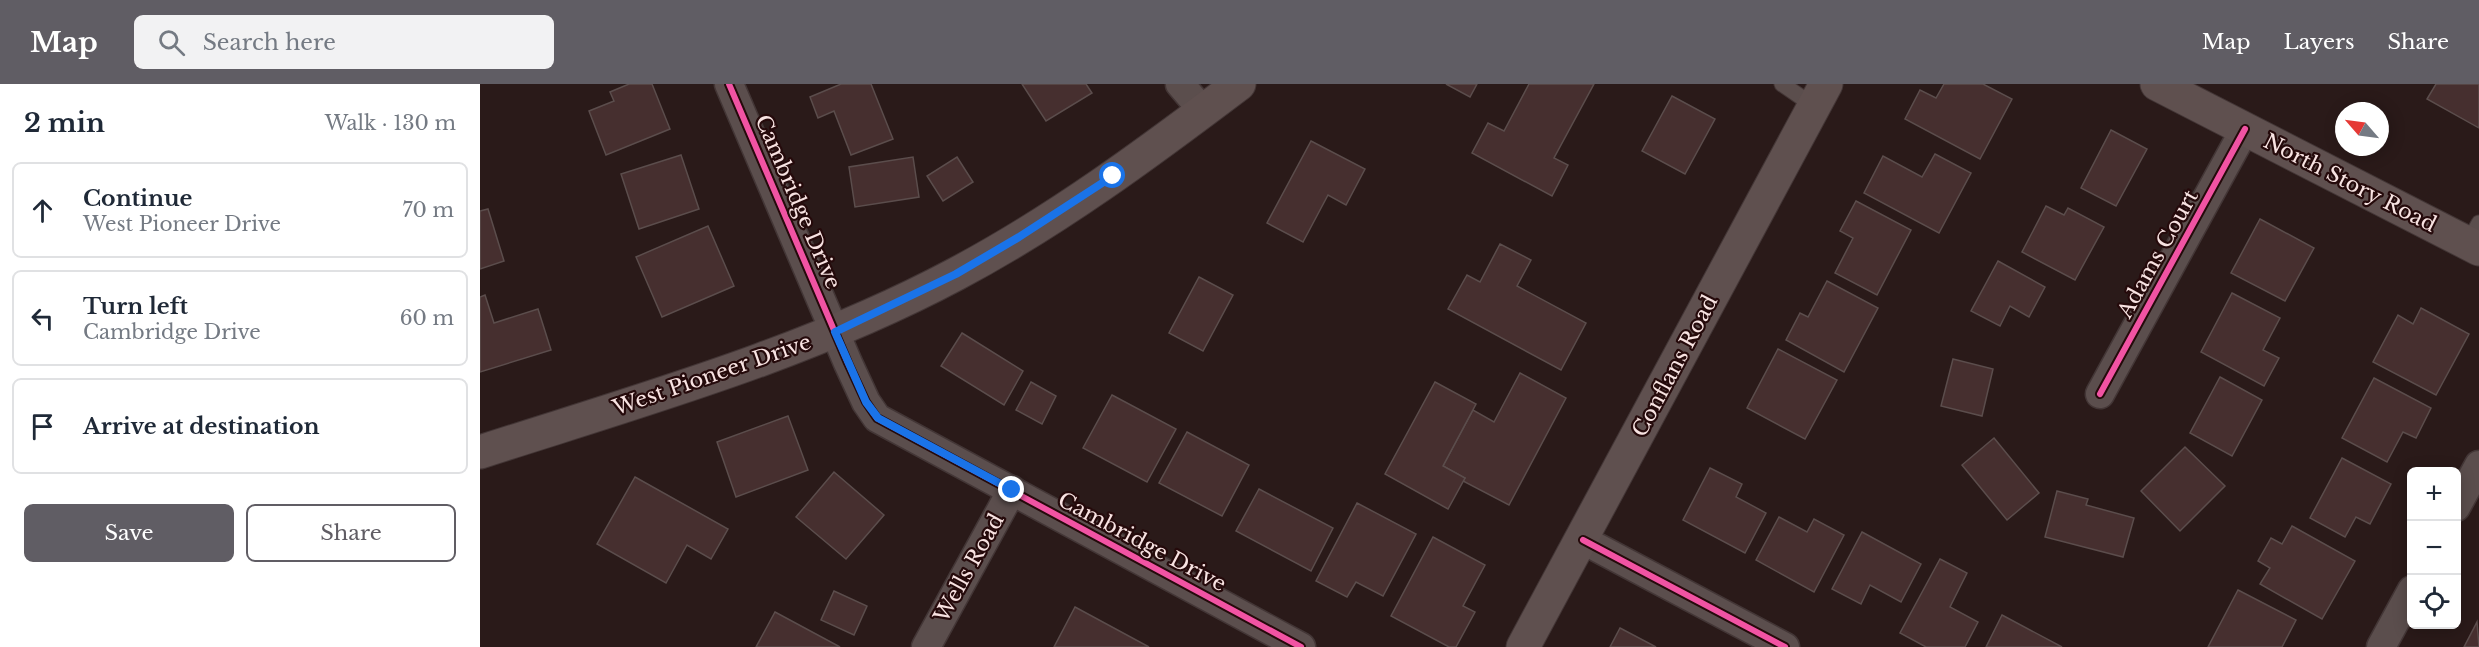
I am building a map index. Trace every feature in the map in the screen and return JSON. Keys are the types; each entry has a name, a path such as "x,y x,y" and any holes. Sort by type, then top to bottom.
{"main road":[{"name":"West Pioneer Drive","path":"480,452 746,366 835,332 956,274 1019,237 1113,176 1239,84"},
{"name":"North Story Road","path":"2172,88 2245,129 2476,238"},
{"name":"Conflans Road","path":"1523,647 1583,540 1820,95"}],"street":[{"name":"Cambridge Drive","path":"729,84 866,402 878,418 1301,647"},
{"path":"1180,84 1203,111"},
{"name":"Adams Court","path":"2100,394 2245,129"},
{"path":"2461,499 2479,465"},
{"name":"Wells Road","path":"926,647 1012,490"},
{"path":"1583,540 1785,647"},
{"path":"2381,647 2407,599"}],"lane":[{"path":"1782,84 1820,95"}],"building":[{"path":"629,84 652,84 670,129 606,155 589,111 614,101 610,92"},
{"path":"841,84 871,84 893,139 851,155 834,111 818,118 810,97"},
{"path":"1022,84 1086,84 1092,93 1046,121"},
{"path":"1446,84 1477,84 1470,97"},
{"path":"1529,84 1594,84 1554,158 1568,165 1552,196 1472,153 1488,123 1504,131"},
{"path":"1944,84 1983,84 2012,99 1980,159 1905,119 1920,90 1936,98"},
{"path":"2436,84 2479,84 2479,128 2427,99"},
{"path":"1672,96 1715,119 1685,174 1642,151"},
{"path":"2111,130 2147,149 2116,206 2081,188"},
{"path":"1311,141 1365,169 1346,205 1328,195 1303,242 1267,223"},
{"path":"1935,154 1971,173 1939,233 1864,193 1883,156 1922,177"},
{"path":"681,155 699,209 639,229 621,174"},
{"path":"913,157 919,197 855,207 849,167"},
{"path":"957,157 973,182 943,201 927,176"},
{"path":"1856,201 1911,230 1877,295 1835,273 1853,238 1840,231"},
{"path":"2046,206 2064,215 2068,208 2104,227 2075,280 2022,252"},
{"path":"488,209 504,261 480,269 480,211"},
{"path":"2260,219 2314,248 2285,301 2231,273"},
{"path":"708,226 734,286 662,317 636,257"},
{"path":"1500,244 1531,260 1517,286 1586,323 1561,370 1448,309 1467,275 1480,282"},
{"path":"1998,261 2045,287 2029,317 2010,306 2000,326 1971,311"},
{"path":"1199,277 1233,295 1203,351 1169,333"},
{"path":"1827,281 1878,308 1844,372 1786,340 1800,313 1808,317"},
{"path":"2232,293 2280,318 2263,350 2279,358 2264,386 2201,352"},
{"path":"485,295 494,323 538,309 551,350 480,372 480,297"},
{"path":"2421,308 2469,334 2436,395 2373,362 2398,315 2413,324"},
{"path":"962,333 1023,371 1004,405 941,366"},
{"path":"1778,349 1837,380 1805,439 1747,408"},
{"path":"1953,359 1993,369 1982,416 1941,406"},
{"path":"1520,373 1566,398 1509,505 1463,481 1465,478 1443,466 1473,410 1494,422"},
{"path":"2220,377 2262,400 2232,456 2190,433"},
{"path":"2374,378 2431,408 2416,438 2403,432 2387,462 2342,438"},
{"path":"1031,382 1056,396 1042,424 1016,410"},
{"path":"1435,382 1476,404 1443,466 1465,478 1448,509 1385,474"},
{"path":"1112,395 1176,429 1147,482 1083,448"},
{"path":"788,416 808,470 736,497 717,442"},
{"path":"1187,432 1249,465 1222,516 1159,483"},
{"path":"1994,438 2039,493 2007,520 1962,465"},
{"path":"2185,447 2225,486 2180,531 2141,491"},
{"path":"2342,458 2391,484 2370,524 2356,517 2345,537 2310,518"},
{"path":"1710,468 1742,484 1736,497 1766,513 1745,553 1683,520"},
{"path":"834,472 884,515 846,559 796,517"},
{"path":"635,477 728,529 711,559 687,545 666,583 597,544"},
{"path":"1259,489 1333,528 1311,571 1236,531"},
{"path":"2057,491 2088,499 2086,505 2134,518 2123,557 2045,537"},
{"path":"1357,503 1416,534 1383,596 1356,582 1347,597 1316,581"},
{"path":"1779,517 1807,532 1814,519 1844,535 1814,592 1756,560"},
{"path":"2292,526 2355,561 2322,619 2260,584 2270,568 2258,561 2271,538 2282,544"},
{"path":"1862,532 1921,564 1901,602 1870,585 1861,604 1832,589"},
{"path":"1433,537 1485,565 1463,606 1475,612 1456,647 1449,647 1391,616"},
{"path":"1940,559 1967,573 1950,607 1978,622 1965,647 1926,647 1900,633"},
{"path":"2238,590 2296,620 2282,647 2208,647"},
{"path":"834,591 867,606 854,635 821,620"},
{"path":"1075,607 1149,647 1054,647"},
{"path":"775,612 840,647 756,647"},
{"path":"2002,615 2062,647 1986,647"},
{"path":"2477,622 2479,647 2464,647"},
{"path":"1620,628 1656,647 1610,647"}],"cycle path":[{"path":"729,84 848,363 866,402 877,418 1301,647"},
{"path":"2100,394 2245,129"},
{"path":"1583,540 1785,647"}],"route":[{"path":"1012,490 878,418 866,402 835,332 956,274 1019,237 1113,176"}]}
